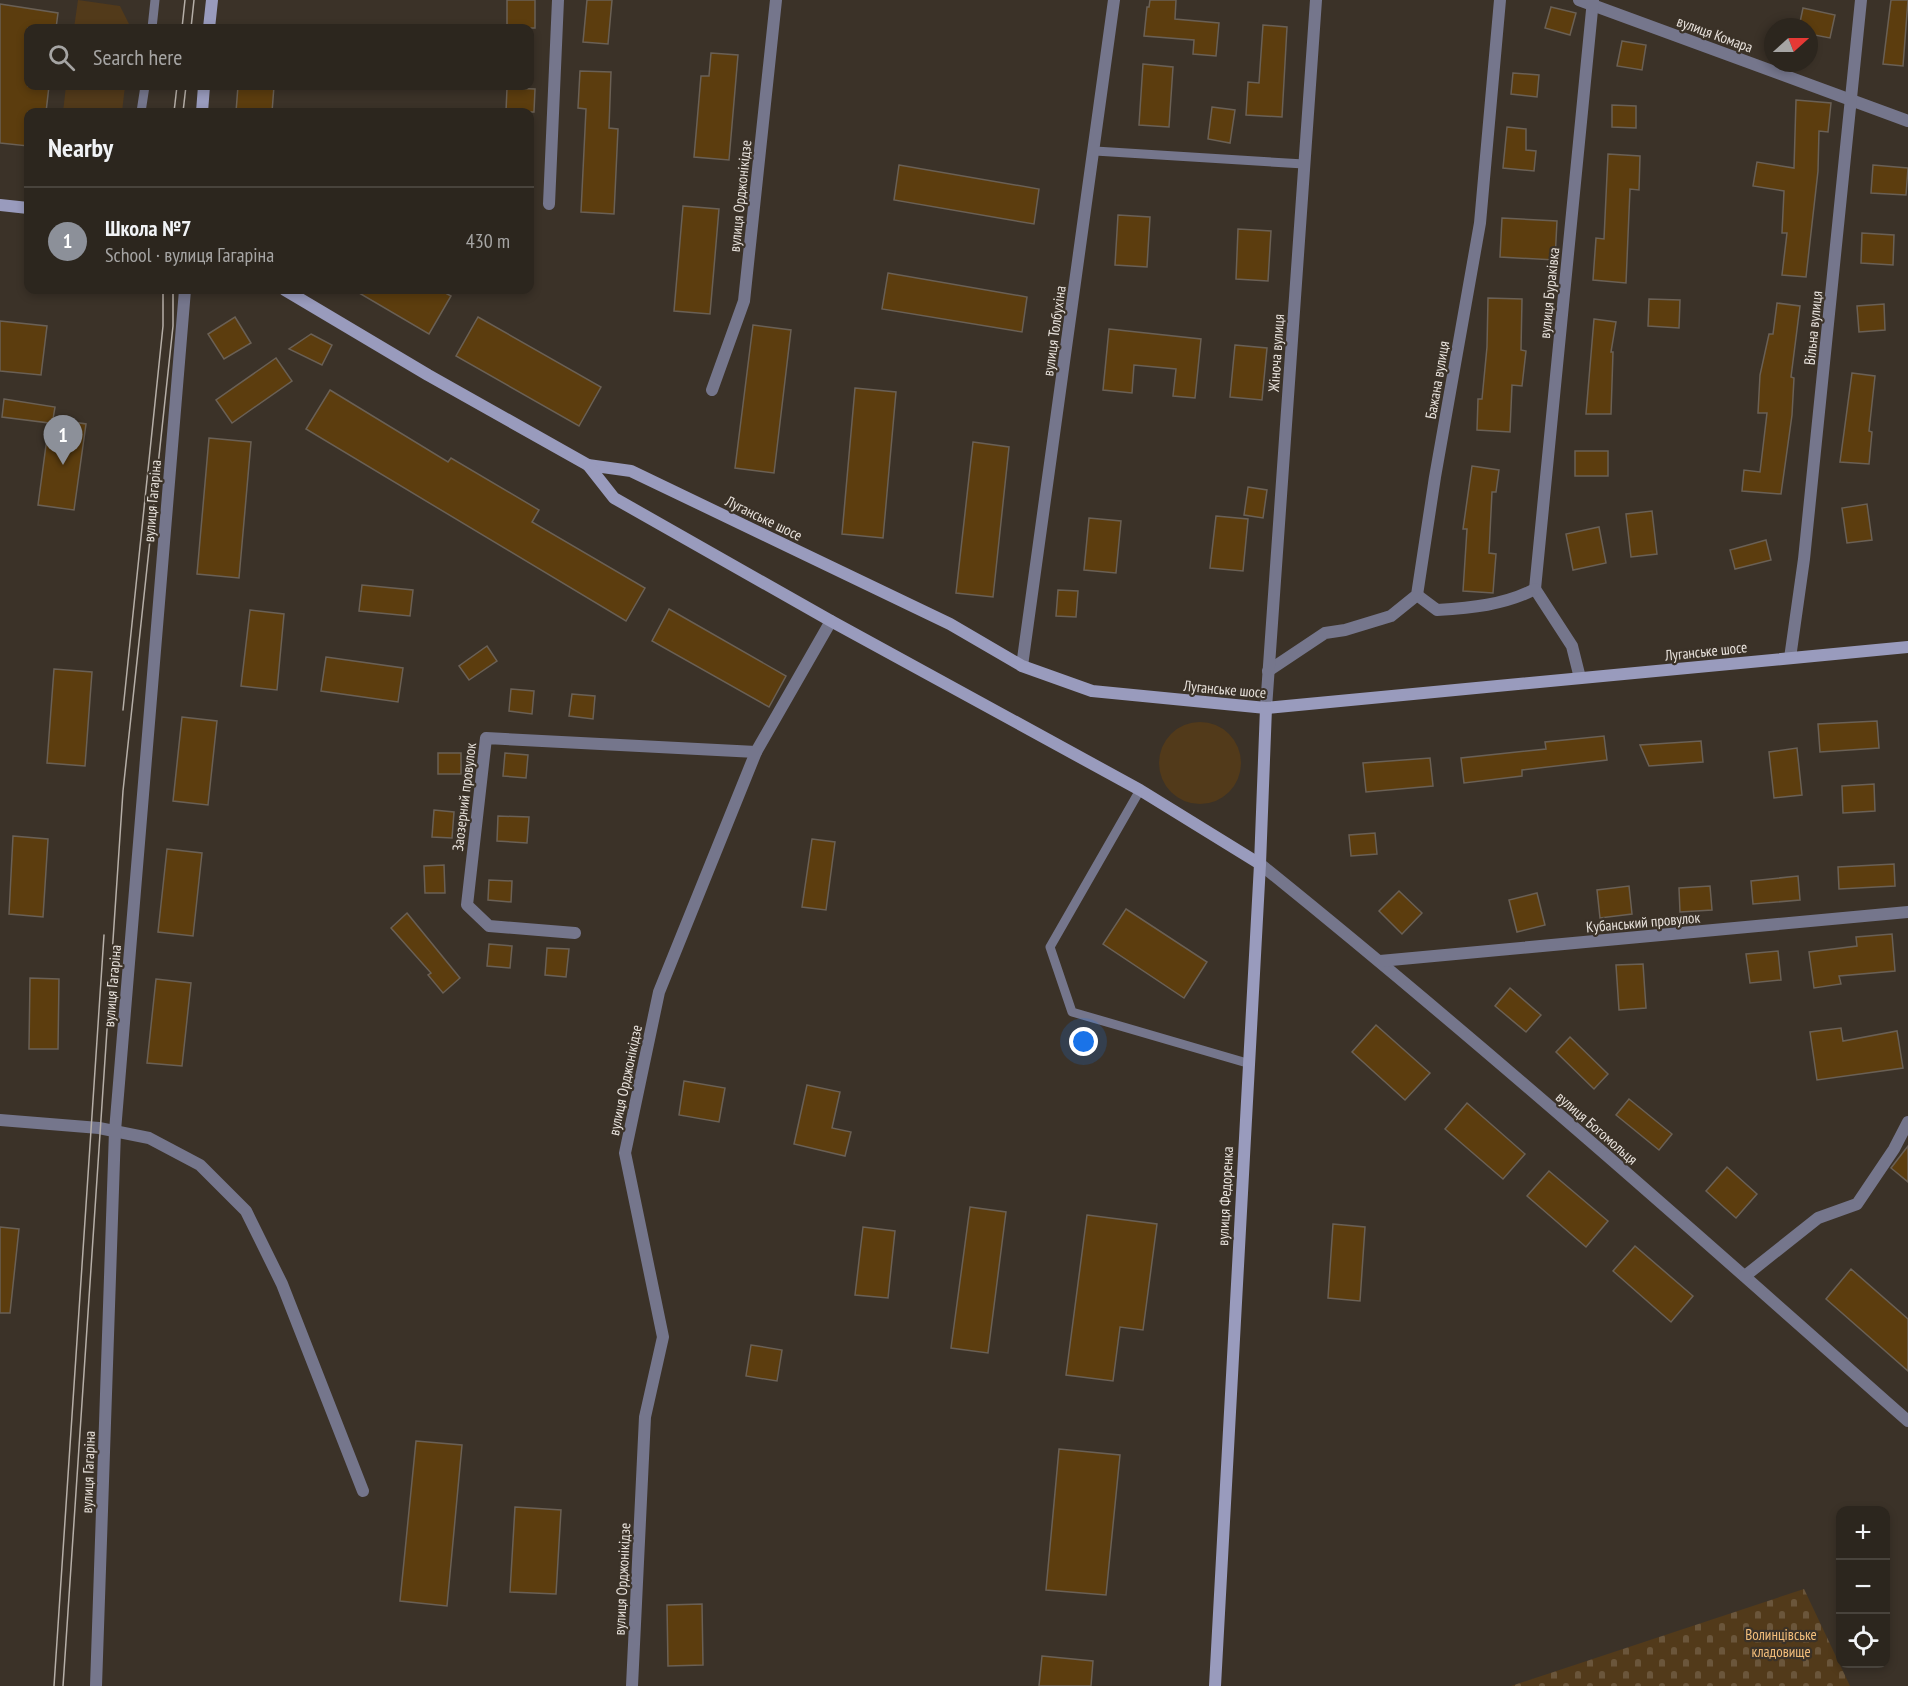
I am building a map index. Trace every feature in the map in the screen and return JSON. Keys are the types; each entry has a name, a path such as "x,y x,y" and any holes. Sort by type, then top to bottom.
{"main road":[{"path":"209,24 212,0"},
{"path":"202,108 204,90"},
{"path":"0,205 24,208"},
{"name":"Луганське шосе","path":"292,294 588,465 614,498 831,621 1140,790 1260,864"},
{"name":"Луганське шосе","path":"588,465 631,471 950,624 1022,666 1092,691 1266,708 1908,647"},
{"name":"вулиця Федоренка","path":"1215,1686 1247,1063 1260,864 1266,708"}],"street":[{"path":"549,204 558,0"},
{"name":"вулиця Орджонікідзе","path":"712,390 744,301 776,0"},
{"name":"вулиця Толбухіна","path":"1022,666 1095,151 1114,0"},
{"name":"Жіноча вулиця","path":"1266,708 1316,0"},
{"name":"Бажана вулиця","path":"1417,595 1435,477 1480,223 1500,0"},
{"name":"вулиця Комара","path":"1579,0 1593,2 1908,121"},
{"name":"Вільна вулиця","path":"1790,658 1804,559 1861,0"},
{"name":"вулиця Бураківка","path":"1535,589 1593,2"},
{"name":"вулиця Гагаріна","path":"96,1686 115,1131 185,294"},
{"path":"1268,671 1325,633 1345,630 1391,616 1417,595 1437,610 1465,608 1517,599 1535,589 1572,646 1580,678"},
{"name":"вулиця Орджонікідзе","path":"632,1686 645,1417 663,1337 625,1153 659,992 756,752 831,621"},
{"name":"Заозерний провулок","path":"575,933 489,926 466,905 486,738 756,752"},
{"name":"вулиця Богомольця","path":"1260,864 1380,961 1745,1276 1908,1421"},
{"name":"Кубанський провулок","path":"1380,961 1908,912"},
{"path":"0,1120 115,1131 149,1138 200,1165 246,1211 282,1284 363,1491"},
{"path":"1745,1276 1818,1218 1857,1204 1894,1149 1908,1122"}],"lane":[{"path":"152,24 155,0"},
{"path":"142,108 144,90"},
{"path":"1095,151 1304,164"},
{"path":"1140,790 1050,947 1072,1012 1247,1063"}],"green space":[{"path":"78,0 120,6 129,24 75,24"},
{"path":"66,90 125,90 122,108 63,108"},
{"path":"1200,722 1216,725 1229,734 1238,747 1241,763 1238,779 1229,792 1216,801 1200,804 1184,801 1171,792 1162,779 1159,763 1162,747 1171,734 1184,725"},
{"name":"Волинцівське кладовище","path":"1804,1589 1836,1656 1836,1668 1841,1668 1850,1686 1511,1686"}],"building":[{"path":"507,0 535,0 535,28 534,24 507,24"},
{"path":"587,0 612,0 608,44 583,42"},
{"path":"1150,0 1176,0 1175,19 1219,23 1216,56 1193,54 1194,40 1144,36 1147,7 1149,7"},
{"path":"1891,0 1908,0 1903,66 1883,64"},
{"path":"0,4 58,13 57,24 24,24 24,90 49,90 46,108 24,108 24,146 0,143"},
{"path":"1551,7 1576,13 1570,35 1545,28"},
{"path":"1803,8 1835,15 1830,38 1818,36 1818,18 1801,18"},
{"path":"1263,25 1287,27 1282,117 1246,115 1248,82 1259,83"},
{"path":"1622,41 1646,45 1642,70 1617,66"},
{"path":"711,53 738,55 729,160 694,157 701,76 709,76"},
{"path":"1143,64 1173,67 1169,127 1139,125"},
{"path":"580,71 611,72 609,128 618,129 614,214 581,212 586,109 578,108"},
{"path":"1513,73 1539,75 1537,97 1511,94"},
{"path":"535,89 534,112 534,108 506,108 507,90"},
{"path":"238,90 274,90 272,108 236,108"},
{"path":"1796,100 1831,103 1828,132 1819,131 1818,171 1806,277 1782,275 1787,233 1782,233 1784,191 1753,186 1757,162 1794,168"},
{"path":"1612,105 1636,106 1636,128 1612,127"},
{"path":"1212,107 1235,110 1230,143 1208,139"},
{"path":"1507,127 1526,129 1526,150 1536,151 1534,171 1503,168"},
{"path":"1608,154 1640,156 1639,190 1630,189 1626,283 1593,280 1596,238 1604,239"},
{"path":"899,165 1039,189 1034,224 894,200"},
{"path":"1873,165 1908,168 1906,195 1871,193"},
{"path":"683,206 719,209 710,314 674,311"},
{"path":"1118,215 1150,217 1147,267 1115,265"},
{"path":"1502,218 1557,221 1555,260 1500,257"},
{"path":"1238,229 1271,231 1268,281 1236,279"},
{"path":"1862,233 1894,235 1893,265 1861,263"},
{"path":"888,273 1027,297 1022,332 882,309"},
{"path":"361,294 447,294 451,296 429,334"},
{"path":"1488,298 1522,299 1521,350 1526,351 1522,386 1512,385 1510,432 1477,430 1478,399 1482,399 1487,347"},
{"path":"1649,299 1680,300 1679,328 1648,326"},
{"path":"1777,303 1800,306 1791,377 1794,378 1792,415 1781,494 1742,491 1744,470 1760,472 1767,413 1758,413 1760,375 1769,334 1773,334"},
{"path":"1884,304 1885,330 1859,332 1857,306"},
{"path":"235,317 251,343 224,359 208,334"},
{"path":"478,317 601,387 579,426 456,356"},
{"path":"1594,319 1616,322 1611,352 1613,352 1611,414 1586,414"},
{"path":"0,321 47,326 41,375 0,371"},
{"path":"753,325 791,330 774,473 735,468"},
{"path":"1109,329 1201,339 1195,398 1173,396 1176,369 1134,365 1132,393 1103,390"},
{"path":"311,334 332,345 322,365 289,349"},
{"path":"1235,345 1267,348 1262,400 1230,397"},
{"path":"276,358 292,381 232,423 216,400"},
{"path":"1852,373 1875,376 1869,431 1872,432 1869,464 1840,462"},
{"path":"855,388 896,392 883,538 842,534"},
{"path":"330,390 448,462 451,458 539,510 532,522 645,588 626,621 306,429"},
{"path":"4,399 55,407 53,419 86,424 74,510 38,505 49,423 2,417"},
{"path":"209,438 251,442 239,578 197,574"},
{"path":"973,442 1009,447 993,597 956,593"},
{"path":"1575,451 1608,451 1608,476 1575,476"},
{"path":"1472,466 1499,470 1496,492 1492,492 1489,553 1496,554 1493,593 1463,591 1467,529 1463,529"},
{"path":"1248,487 1267,490 1263,518 1244,515"},
{"path":"1867,504 1872,540 1847,543 1842,508"},
{"path":"1652,511 1657,554 1631,557 1626,514"},
{"path":"1216,516 1248,519 1243,571 1210,568"},
{"path":"1089,518 1121,521 1116,573 1084,570"},
{"path":"1599,527 1606,563 1573,570 1566,534"},
{"path":"1766,540 1771,560 1735,569 1730,550"},
{"path":"362,585 413,590 410,616 359,611"},
{"path":"1058,590 1078,591 1076,617 1056,616"},
{"path":"669,609 786,676 769,707 652,641"},
{"path":"250,610 284,614 277,690 241,686"},
{"path":"487,646 497,661 469,680 459,666"},
{"path":"326,657 403,668 398,702 321,691"},
{"path":"54,669 92,672 85,766 47,763"},
{"path":"511,689 534,691 532,714 509,711"},
{"path":"572,694 595,696 593,719 569,716"},
{"path":"182,717 217,721 208,805 173,801"},
{"path":"1877,721 1879,748 1820,752 1818,724"},
{"path":"1604,736 1607,760 1522,770 1522,776 1464,783 1461,758 1546,749 1545,742"},
{"path":"1701,741 1703,762 1649,766 1640,745"},
{"path":"1797,748 1802,795 1774,798 1769,752"},
{"path":"438,753 461,753 461,774 438,774"},
{"path":"505,753 528,755 526,778 503,776"},
{"path":"1430,758 1433,786 1366,792 1363,763"},
{"path":"1874,784 1875,811 1843,813 1842,786"},
{"path":"434,810 454,812 452,838 432,837"},
{"path":"498,816 529,817 527,843 497,841"},
{"path":"1375,833 1377,854 1351,856 1349,835"},
{"path":"13,836 48,839 43,917 9,914"},
{"path":"812,839 835,842 826,910 802,907"},
{"path":"167,849 202,853 193,936 158,932"},
{"path":"1894,864 1895,886 1839,889 1838,867"},
{"path":"444,865 445,893 425,893 424,866"},
{"path":"1798,876 1800,900 1753,904 1751,881"},
{"path":"489,880 512,881 511,902 488,900"},
{"path":"1629,886 1632,914 1600,918 1597,890"},
{"path":"1710,886 1712,910 1680,912 1679,888"},
{"path":"1399,891 1422,913 1402,934 1379,911"},
{"path":"1537,893 1545,925 1517,932 1509,900"},
{"path":"1126,909 1207,962 1184,998 1103,944"},
{"path":"407,913 460,978 443,993 428,975 431,973 391,928"},
{"path":"1892,934 1895,971 1839,976 1841,984 1814,988 1809,952 1857,946 1856,937"},
{"path":"489,944 512,946 510,968 487,966"},
{"path":"547,948 569,949 566,977 545,975"},
{"path":"1778,951 1781,980 1750,983 1746,954"},
{"path":"1643,964 1646,1008 1619,1010 1616,965"},
{"path":"30,978 59,979 58,1049 29,1049"},
{"path":"156,979 191,983 182,1066 147,1063"},
{"path":"1510,988 1541,1015 1526,1032 1495,1006"},
{"path":"1376,1025 1430,1073 1405,1100 1352,1052"},
{"path":"1841,1028 1843,1041 1897,1031 1903,1068 1817,1080 1810,1032"},
{"path":"1570,1037 1608,1074 1594,1089 1556,1052"},
{"path":"684,1081 725,1088 719,1122 679,1115"},
{"path":"807,1085 840,1092 832,1128 851,1132 845,1156 794,1144"},
{"path":"1629,1099 1672,1134 1659,1150 1616,1115"},
{"path":"1467,1103 1525,1154 1503,1179 1445,1129"},
{"path":"1908,1146 1908,1182 1891,1168"},
{"path":"1727,1167 1757,1194 1736,1218 1706,1191"},
{"path":"1549,1171 1608,1221 1586,1247 1527,1196"},
{"path":"970,1207 1006,1212 988,1353 951,1348"},
{"path":"1087,1215 1157,1224 1143,1330 1120,1327 1113,1381 1066,1375"},
{"path":"1333,1224 1365,1227 1360,1301 1328,1298"},
{"path":"0,1227 19,1229 10,1313 0,1313"},
{"path":"863,1227 895,1231 888,1298 855,1295"},
{"path":"1635,1246 1693,1296 1671,1322 1613,1271"},
{"path":"1851,1269 1908,1319 1908,1371 1826,1299"},
{"path":"751,1345 782,1350 777,1381 746,1376"},
{"path":"416,1441 462,1445 447,1606 400,1601"},
{"path":"1059,1449 1120,1455 1106,1595 1046,1590"},
{"path":"515,1507 561,1510 556,1594 510,1592"},
{"path":"702,1604 703,1665 668,1666 667,1605"},
{"path":"1042,1656 1093,1661 1091,1686 1039,1686"}],"tram line":[{"path":"182,24 185,0"},
{"path":"191,24 194,0"},
{"path":"174,108 177,90"},
{"path":"183,108 186,90"},
{"path":"123,710 163,326 163,294"},
{"path":"63,1686 123,791 173,326 173,294"},
{"path":"54,1686 104,935"}],"place":[{"name":"Школа №7","path":"63,465"}]}
